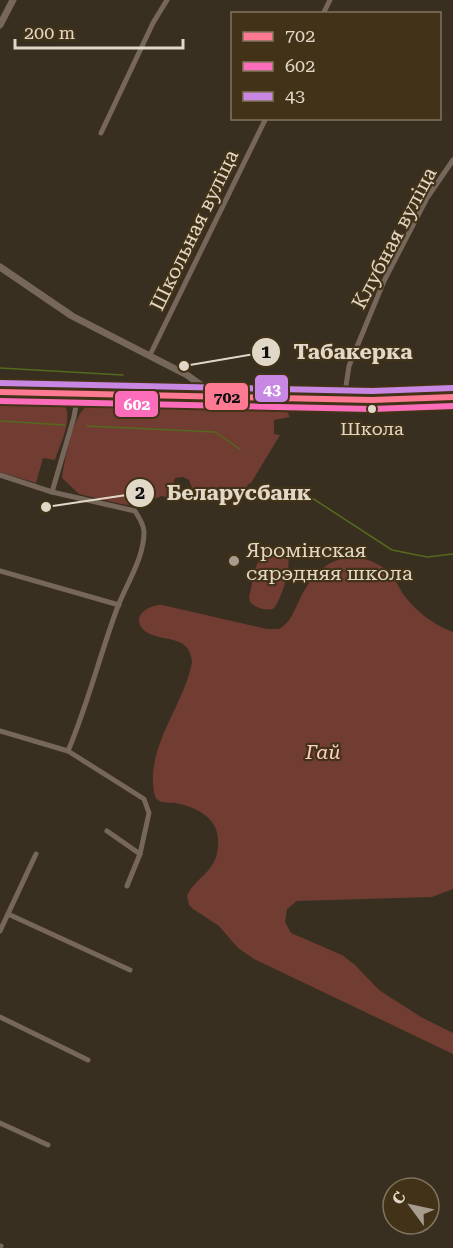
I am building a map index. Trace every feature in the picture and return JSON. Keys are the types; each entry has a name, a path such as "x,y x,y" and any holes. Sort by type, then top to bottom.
{"main road":[{"path":"0,392 405,400 453,397"}],"street":[{"path":"0,25 13,0"},
{"path":"101,133 153,23 167,0"},
{"name":"Школьная вуліца","path":"150,355 265,120"},
{"name":"Клубная вуліца","path":"344,399 349,366 384,280 427,198 453,160"},
{"path":"0,267 72,316 150,355 201,385 203,397"},
{"path":"52,492 74,417 78,394"},
{"path":"0,475 52,492 135,511 142,522 144,533 140,552 118,605 79,725 68,751"},
{"path":"0,571 118,605"},
{"path":"0,731 68,751 144,799 149,813 140,854 127,886"},
{"path":"107,831 140,854"},
{"path":"0,931 36,854"},
{"path":"8,914 130,970"},
{"path":"0,1017 88,1060"},
{"path":"0,1123 48,1145"}],"green space":[{"path":"0,403 62,403 66,408 67,422 55,460 43,458 36,483 0,472"},
{"path":"94,404 280,408 287,411 290,417 274,420 274,434 280,435 240,500 192,488 189,480 183,477 175,478 169,498 162,496 135,506 79,494 62,478 69,444 78,418 84,409"},
{"path":"270,548 287,554 288,566 285,582 276,605 273,609 267,610 252,604 249,597 258,562 265,551"},
{"name":"Гай","path":"357,557 372,561 386,569 406,597 423,615 453,632 453,889 432,897 297,901 287,909 285,922 291,933 342,955 379,990 421,1017 453,1033 453,1054 254,959 238,948 219,926 193,909 189,905 187,896 213,863 218,847 216,829 201,812 185,805 160,801 154,792 155,758 182,694 192,662 186,646 180,642 145,631 139,621 142,613 151,607 162,605 267,629 279,629 289,621 302,594 320,570 337,560"}],"waterway":[{"path":"0,368 123,375"},
{"path":"0,421 65,425"},
{"path":"87,426 215,432 240,449"},
{"path":"309,496 392,550 427,557 453,554"}],"transit line":[{"name":"43","path":"0,383 372,391 453,388"},
{"name":"702","path":"0,392 372,400 453,397"},
{"name":"602","path":"0,401 372,409 453,406"}],"place":[{"name":"Табакерка","path":"184,366"},
{"name":"Школа","path":"372,409"},
{"name":"Беларусбанк","path":"46,507"},
{"name":"Яромінская сярэдняя школа","path":"234,561"}]}
